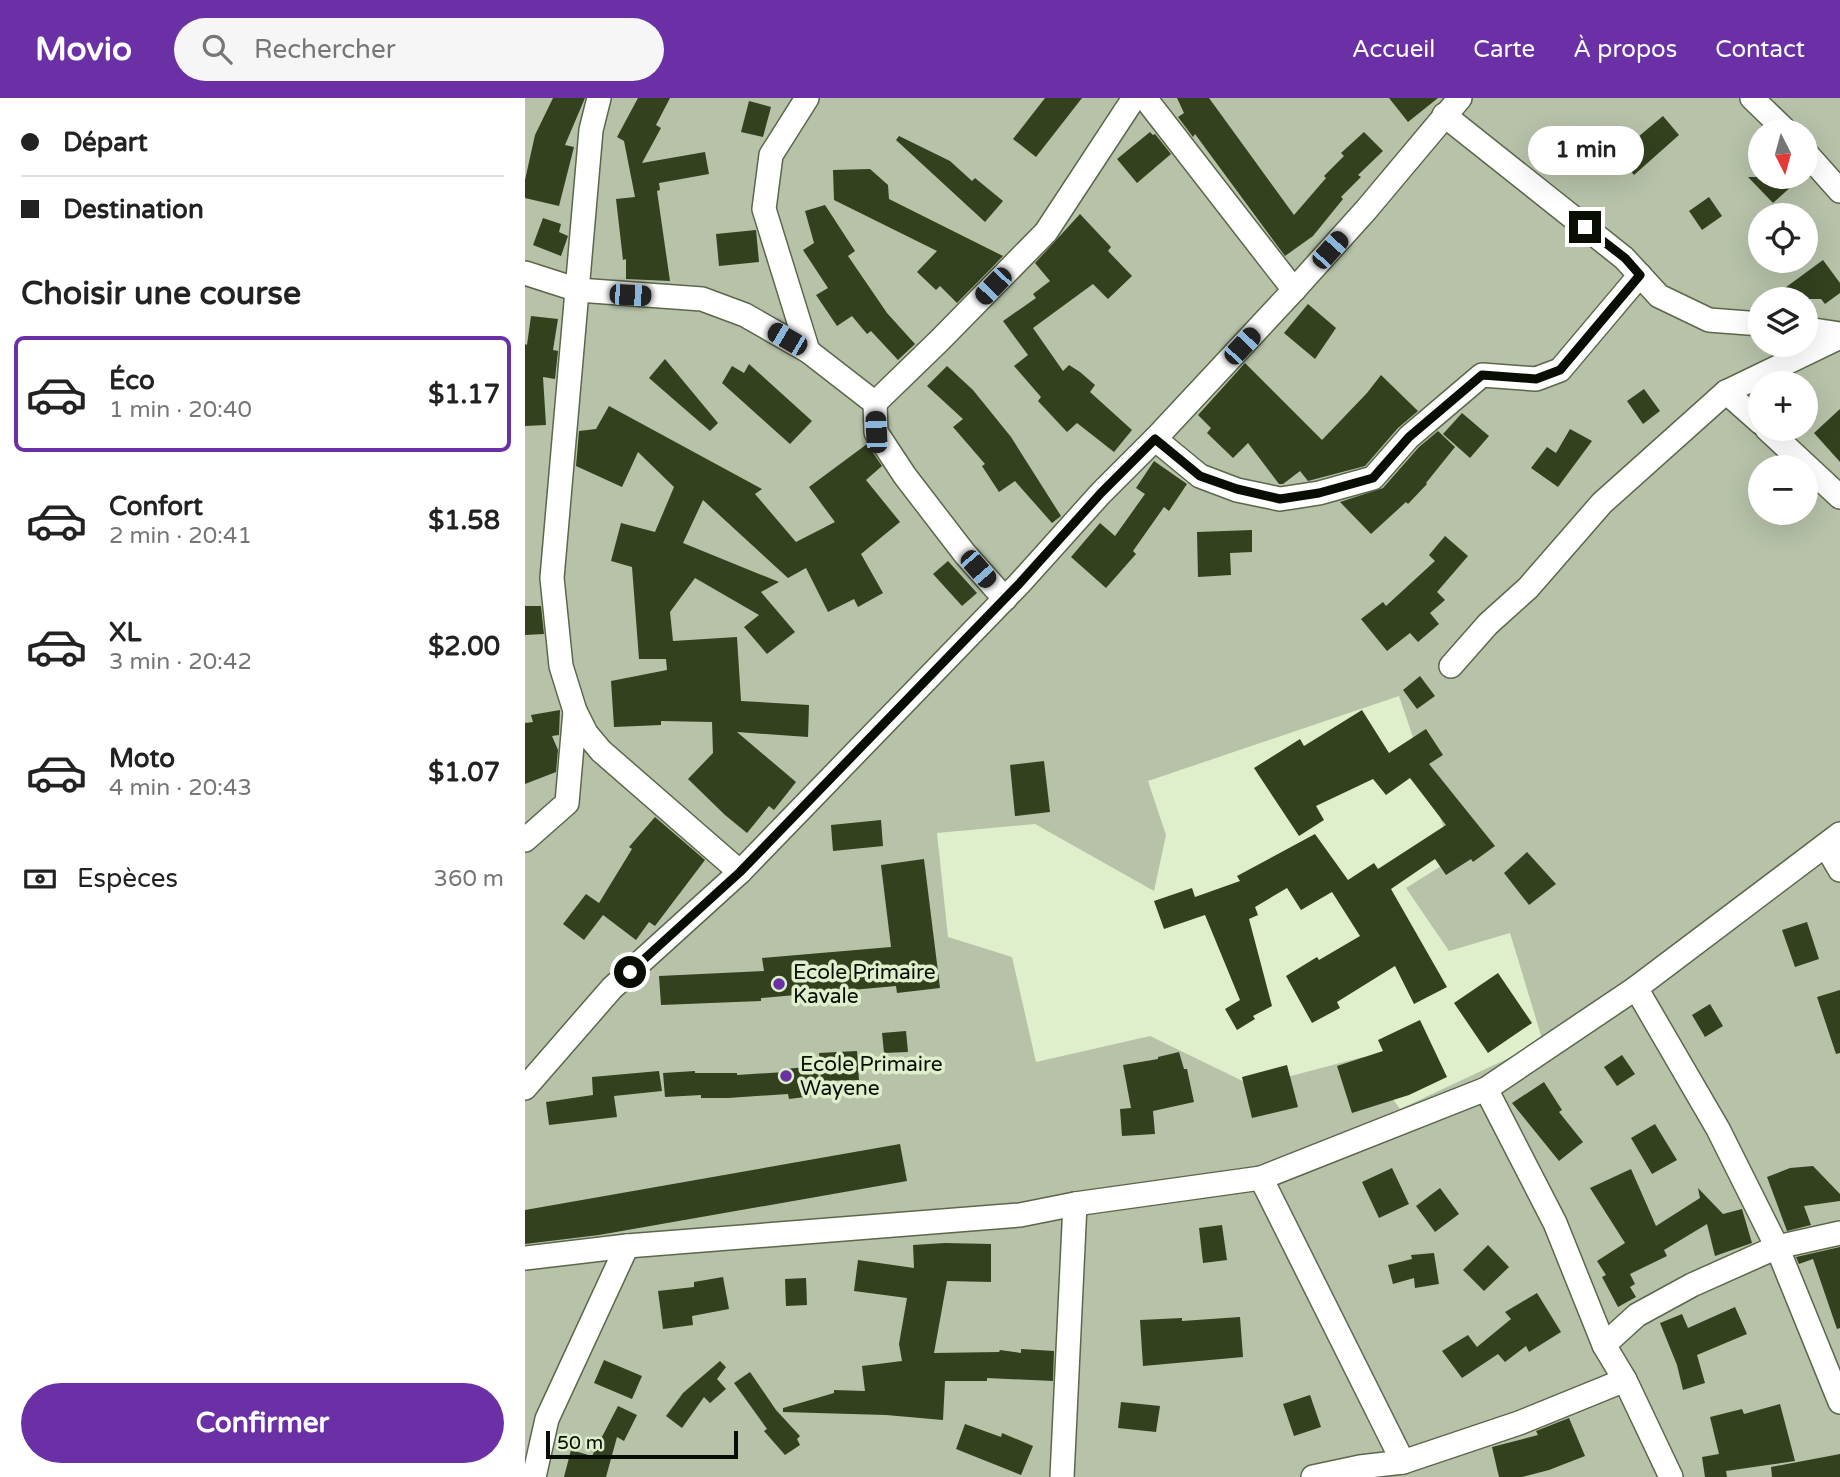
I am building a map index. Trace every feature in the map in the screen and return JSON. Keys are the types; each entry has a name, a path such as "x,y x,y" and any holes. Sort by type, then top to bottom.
{"street":[{"path":"599,98 591,130 552,578 561,666 575,711 586,733 601,751 740,872"},
{"path":"807,98 771,155 764,209 809,351"},
{"path":"1005,599 965,554 876,432 875,403 1046,232 1134,98"},
{"path":"1145,98 1294,290"},
{"path":"525,1088 611,988 740,872 1005,599 1101,493 1294,290 1366,210 1460,98"},
{"path":"1752,98 1774,119"},
{"path":"1444,115 1625,258 1659,296 1709,320 1748,323"},
{"path":"1818,166 1840,191"},
{"path":"525,274 578,290 702,299 745,314 809,351 875,403"},
{"path":"1155,439 1200,476 1237,489 1280,499 1319,493 1373,478 1409,437 1482,375 1536,379 1560,370 1640,275"},
{"path":"1818,331 1840,335"},
{"path":"1451,666 1488,624 1528,588 1601,503 1726,392 1840,335"},
{"path":"1726,392 1748,411"},
{"path":"1780,441 1840,497"},
{"path":"525,840 567,803 575,711"},
{"path":"525,1258 627,1246 1020,1215 1075,1204 1261,1178 1486,1089 1636,988 1833,840 1840,870"},
{"path":"1636,988 1718,1129 1777,1247 1840,1402"},
{"path":"1486,1089 1555,1223 1604,1345 1625,1380 1671,1477"},
{"path":"1261,1178 1403,1462"},
{"path":"1062,1477 1075,1204"},
{"path":"1604,1345 1637,1315 1692,1285 1777,1247 1840,1233"},
{"path":"534,1477 547,1419 627,1246"},
{"path":"1313,1477 1360,1467 1403,1462 1519,1423 1625,1380"}],"green space":[{"path":"525,98 1840,98 1840,1477 525,1477","holes":["1399,696 1454,858 1406,888 1449,951 1510,933 1543,1042 1400,1109 1363,1057 1253,1086 1150,1036 1036,1062 1012,957 948,937 937,833 1035,824 1154,891 1166,835 1148,781"]}],"building":[{"path":"553,98 585,98 565,145 574,147 559,206 525,198 525,180 535,135"},
{"path":"638,98 670,98 656,125 661,128 642,163 705,152 709,174 659,183 660,190 657,191 670,281 626,279 626,259 623,260 616,199 635,197 624,141 617,137"},
{"path":"1045,98 1082,98 1036,157 1013,139"},
{"path":"1177,98 1209,98 1294,215 1326,178 1324,176 1344,156 1341,153 1364,132 1383,151 1358,175 1361,177 1341,197 1343,199 1313,236 1285,256 1195,134 1193,137 1178,117 1184,113"},
{"path":"1389,98 1438,98 1408,122"},
{"path":"749,101 771,107 763,137 741,132"},
{"path":"1663,116 1679,135 1634,175 1613,148 1634,132 1638,137"},
{"path":"1150,132 1155,134 1171,154 1137,183 1117,159"},
{"path":"899,136 950,161 972,181 975,178 1003,201 985,222 896,140"},
{"path":"870,169 888,185 889,199 1003,256 957,303 940,286 936,290 917,272 937,251 834,200 833,170"},
{"path":"1760,189 1789,189 1773,203"},
{"path":"1709,197 1722,216 1702,230 1689,211"},
{"path":"825,205 855,251 848,256 887,313 915,344 898,360 871,331 867,334 852,316 837,326 816,295 828,288 803,250 814,243 805,211"},
{"path":"1080,214 1111,247 1108,251 1132,276 1108,299 1093,284 1033,328 1063,371 1069,365 1080,372 1095,385 1090,392 1132,430 1114,452 1077,423 1067,432 1038,401 1041,397 1014,366 1028,355 1003,321 1036,298 1033,294 1050,281 1035,263"},
{"path":"543,218 561,224 559,232 568,236 561,256 533,245"},
{"path":"756,230 759,262 719,266 716,234"},
{"path":"1823,260 1840,283 1840,293 1825,304 1818,299 1818,287 1786,287 1805,273 1818,273 1818,264"},
{"path":"1308,304 1336,328 1315,359 1284,333"},
{"path":"531,316 558,319 553,350 558,351 555,379 543,377 546,425 525,426 525,344 527,345"},
{"path":"665,359 718,423 710,431 649,378"},
{"path":"1245,363 1322,440 1381,375 1418,411 1398,428 1365,466 1308,481 1300,471 1283,484 1279,484 1248,443 1233,458 1207,433 1211,428 1198,415"},
{"path":"749,364 812,421 790,444 722,383 732,366 744,373"},
{"path":"947,366 973,390 1011,437 1061,516 1052,523 1015,481 999,492 982,466 985,464 953,427 963,419 927,386"},
{"path":"1644,389 1660,411 1643,424 1627,401"},
{"path":"609,406 762,489 755,494 796,542 835,522 809,487 867,444 882,466 866,480 900,522 861,554 883,593 858,607 854,599 828,612 806,568 788,578 703,500 683,543 779,582 761,592 795,632 767,654 744,627 759,615 695,578 670,612 673,641 737,637 741,701 809,705 808,737 737,732 796,782 774,810 769,806 747,833 688,779 713,753 712,722 661,721 661,725 614,727 611,681 667,670 666,659 639,659 632,567 611,561 621,523 655,532 674,487 638,452 622,487 576,466 579,431 596,429"},
{"path":"1840,409 1840,462 1818,437 1818,429"},
{"path":"1462,413 1489,436 1470,458 1443,434"},
{"path":"1570,429 1592,441 1558,487 1531,468 1547,447 1556,453"},
{"path":"1438,431 1455,447 1408,504 1406,502 1371,534 1340,502 1383,488 1419,447"},
{"path":"1154,461 1187,484 1169,511 1164,507 1133,551 1136,554 1106,588 1071,557 1100,523 1115,536 1145,494 1136,488"},
{"path":"1252,530 1252,552 1230,553 1231,575 1198,577 1197,532"},
{"path":"1445,536 1468,556 1437,592 1445,600 1430,613 1439,624 1418,642 1410,633 1387,651 1361,619 1383,602 1386,606 1435,561 1429,555"},
{"path":"948,561 977,593 962,606 933,574"},
{"path":"525,606 541,606 544,634 525,635"},
{"path":"1420,676 1435,696 1417,709 1403,690"},
{"path":"560,710 559,735 552,736 558,750 556,772 525,784 525,723 533,722 531,715"},
{"path":"1362,710 1389,753 1426,729 1443,755 1429,764 1495,846 1473,862 1471,859 1446,875 1435,859 1391,889 1447,987 1414,1004 1395,966 1337,1002 1340,1008 1312,1023 1286,976 1360,936 1332,892 1301,910 1287,888 1255,907 1258,915 1249,919 1272,1006 1253,1016 1255,1019 1237,1030 1225,1009 1240,1000 1205,915 1164,929 1154,901 1192,888 1195,897 1240,881 1237,876 1315,834 1348,880 1374,863 1378,869 1446,825 1410,778 1386,795 1373,779 1316,806 1324,820 1299,836 1254,768 1300,739 1304,746"},
{"path":"1044,761 1050,812 1015,816 1010,765"},
{"path":"655,817 705,860 655,926 649,922 636,940 603,915 584,940 563,924 586,894 599,903 632,849 629,847"},
{"path":"881,820 883,846 833,851 831,825"},
{"path":"1527,852 1556,884 1529,905 1504,873"},
{"path":"924,859 940,988 897,993 896,986 761,998 761,1001 661,1005 659,976 764,971 762,958 891,947 881,865"},
{"path":"1807,922 1819,959 1795,967 1782,930"},
{"path":"1498,973 1532,1023 1488,1053 1454,1003"},
{"path":"1840,990 1840,1053 1836,1054 1817,997"},
{"path":"1710,1004 1723,1026 1705,1037 1692,1015"},
{"path":"1420,1020 1447,1077 1409,1095 1352,1113 1337,1066 1383,1051 1378,1040"},
{"path":"906,1031 908,1052 884,1053 882,1033"},
{"path":"857,1051 859,1080 821,1081 819,1053"},
{"path":"1179,1052 1184,1069 1187,1069 1194,1102 1153,1111 1155,1134 1122,1136 1120,1109 1131,1108 1123,1065"},
{"path":"1622,1055 1635,1074 1617,1086 1604,1067"},
{"path":"1287,1065 1298,1107 1252,1118 1242,1077"},
{"path":"817,1066 821,1095 789,1099 788,1094 728,1098 701,1098 701,1095 665,1097 663,1073 695,1071 737,1075 785,1072 785,1069"},
{"path":"659,1071 662,1091 614,1096 617,1117 549,1125 546,1102 593,1095 592,1077"},
{"path":"1544,1082 1562,1110 1559,1112 1583,1142 1559,1161 1512,1103"},
{"path":"1655,1124 1677,1160 1652,1174 1631,1138"},
{"path":"900,1144 907,1181 599,1235 525,1244 525,1210"},
{"path":"1813,1166 1840,1194 1840,1201 1804,1206 1811,1225 1787,1231 1767,1177 1790,1168"},
{"path":"1392,1168 1409,1204 1379,1218 1362,1182"},
{"path":"1631,1169 1656,1226 1700,1198 1698,1188 1723,1214 1742,1209 1752,1243 1715,1256 1707,1224 1664,1250 1667,1256 1630,1274 1635,1284 1630,1287 1636,1297 1618,1307 1602,1277 1606,1275 1597,1261 1625,1243 1590,1188"},
{"path":"1440,1188 1459,1214 1435,1232 1416,1206"},
{"path":"1222,1225 1227,1260 1203,1263 1199,1228"},
{"path":"991,1244 991,1282 947,1281 934,1353 1000,1350 1021,1353 1021,1349 1054,1351 1053,1381 987,1378 987,1381 945,1381 943,1420 886,1415 783,1412 783,1408 834,1393 834,1390 865,1391 862,1366 902,1361 899,1344 907,1298 854,1291 858,1260 914,1268 913,1245"},
{"path":"1488,1245 1509,1267 1484,1291 1463,1270"},
{"path":"1840,1247 1840,1328 1837,1329 1813,1259 1799,1264 1796,1257"},
{"path":"1434,1253 1439,1284 1415,1288 1414,1278 1393,1284 1388,1265 1412,1259 1411,1255"},
{"path":"723,1277 729,1309 692,1316 693,1325 663,1329 658,1291 694,1287 694,1282"},
{"path":"806,1278 807,1305 786,1306 785,1279"},
{"path":"1537,1293 1561,1332 1529,1352 1526,1346 1505,1362 1498,1354 1462,1378 1442,1351 1468,1335 1477,1347 1511,1319 1505,1312"},
{"path":"1735,1307 1747,1334 1697,1355 1705,1383 1683,1390 1677,1365 1660,1323 1682,1314 1688,1328"},
{"path":"1240,1317 1243,1357 1143,1366 1140,1320 1182,1318 1182,1321"},
{"path":"604,1360 642,1376 632,1399 594,1383"},
{"path":"720,1361 726,1367 717,1379 726,1389 710,1403 704,1397 682,1428 666,1416 683,1393"},
{"path":"750,1372 776,1410 800,1436 797,1439 800,1445 785,1455 764,1431 767,1429 734,1383"},
{"path":"1310,1395 1321,1427 1294,1436 1283,1404"},
{"path":"1121,1402 1160,1406 1156,1432 1118,1428"},
{"path":"1780,1404 1795,1461 1726,1471 1727,1477 1705,1477 1702,1457 1719,1454 1710,1417 1742,1409 1744,1414"},
{"path":"618,1406 637,1415 624,1441 617,1437 606,1477 564,1477 571,1450 592,1456"},
{"path":"1569,1418 1585,1456 1522,1477 1499,1477 1492,1447 1538,1435 1536,1431"},
{"path":"965,1424 1001,1437 1002,1433 1033,1446 1021,1475 956,1449"},
{"path":"1840,1454 1840,1477 1772,1477 1771,1467"}],"place":[{"name":"Ecole Primaire Kavale","path":"779,984"},
{"name":"Ecole Primaire Wayene","path":"786,1076"}],"route":[{"path":"630,972 740,872 1019,584 1101,493 1155,439 1200,476 1237,489 1280,499 1319,493 1373,478 1409,437 1482,375 1536,379 1560,370 1640,275 1625,258 1585,227"}]}
